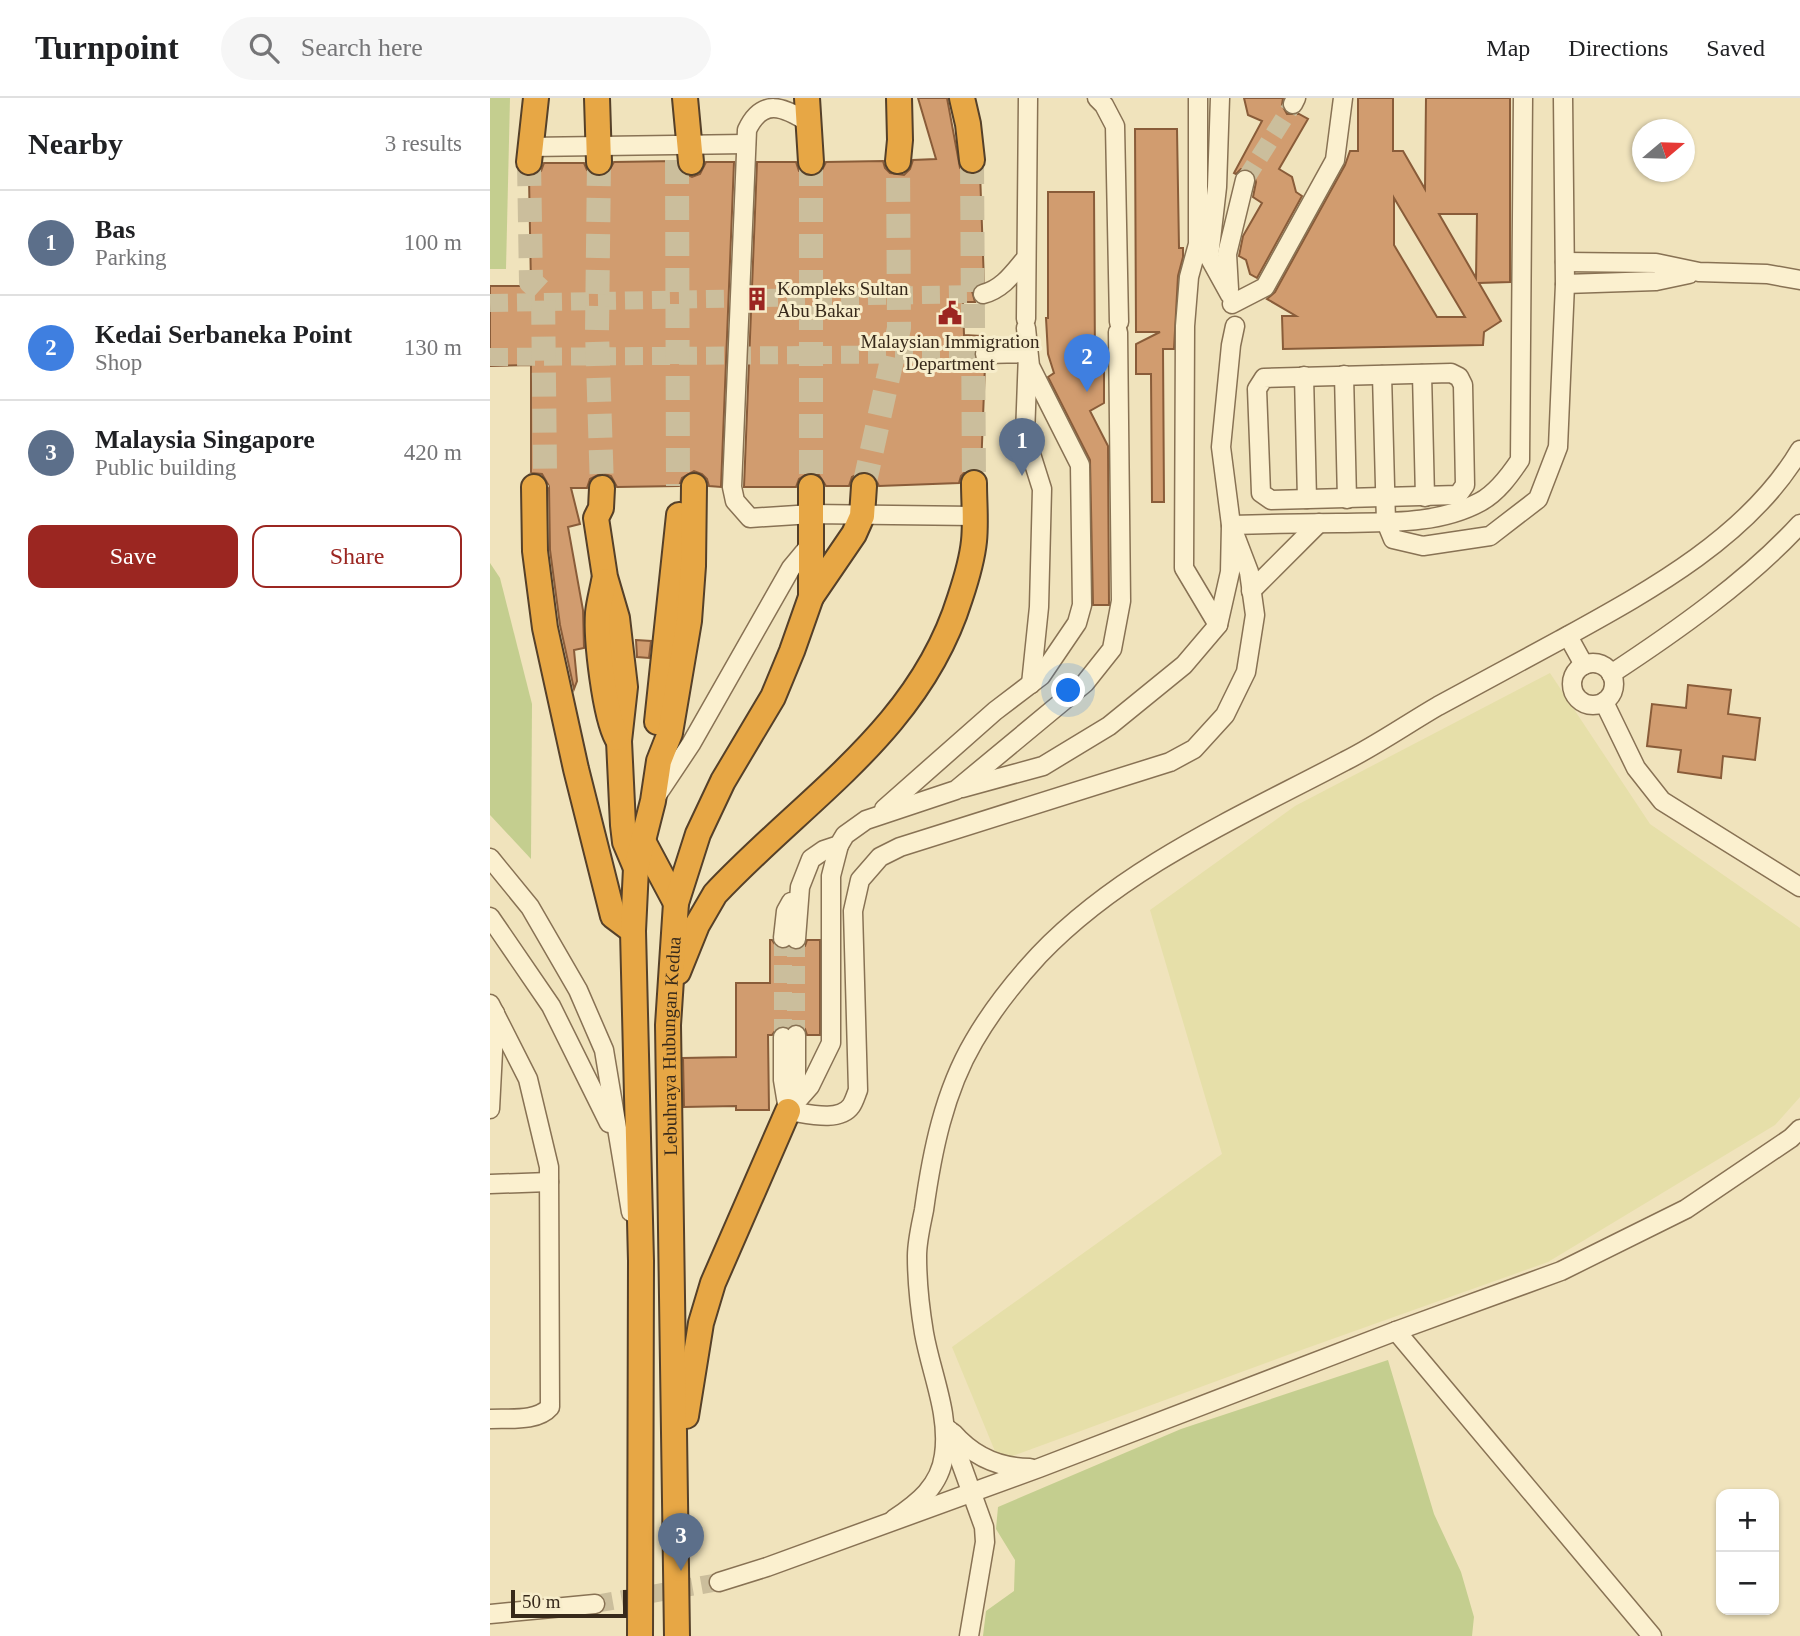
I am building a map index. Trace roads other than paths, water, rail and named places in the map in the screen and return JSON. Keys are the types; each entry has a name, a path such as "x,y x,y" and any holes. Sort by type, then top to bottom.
{"highway":[{"path":"529,155 536,98"},
{"path":"680,153 685,98"},
{"path":"807,98 811,162"},
{"path":"898,161 899,98"},
{"path":"962,98 968,124 971,160"},
{"path":"594,154 597,100"},
{"path":"670,979 679,971 700,917 715,894 883,732 925,678 945,639 967,575 974,540 974,483"},
{"path":"636,868 653,801 659,761 670,733 689,621 693,566 686,486"},
{"name":"Lebuhraya Hubungan Kedua","path":"677,1636 670,979 676,903 698,834 723,781 773,697 811,597 811,486"},
{"path":"811,597 854,534 862,516 864,486"},
{"path":"534,487 536,551 545,628 576,769 613,916 633,931"},
{"path":"596,488 601,508 596,518 605,577 617,618 622,651 624,705 618,741 625,842 636,868"},
{"path":"643,843 676,903"},
{"name":"Lebuhraya Hubungan Kedua","path":"636,868 633,931 641,1261 640,1636"},
{"path":"676,1468 701,1323 713,1283 788,1111"}],"street":[{"path":"877,816 995,711 1041,676 1077,623 1082,605 1080,465 1030,366 1028,353 1028,98"},
{"path":"956,790 1085,683 1112,649 1121,601 1115,126 1097,98"},
{"path":"1198,98 1198,244 1189,277 1185,326 1184,568 1218,625"},
{"path":"1220,98 1217,187 1209,257 1233,310"},
{"path":"1233,310 1265,287 1335,160 1343,98"},
{"path":"1231,524 1386,522 1437,518 1481,502 1496,491 1520,460 1523,98"},
{"path":"1382,375 1386,522 1393,539 1423,546 1490,536 1538,499 1558,447 1564,284 1563,98"},
{"path":"809,123 790,110 767,107 758,110 747,130 732,487 735,501 750,518 811,514 974,516"},
{"path":"529,155 680,153 746,145"},
{"path":"788,1111 810,1086 831,1043 831,876 839,845 845,835 877,816 956,790 1043,766 1109,726 1184,666 1218,625 1230,572 1231,524 1221,447 1233,310 1227,254 1245,180"},
{"path":"983,293 994,291 1026,258"},
{"path":"1564,262 1656,263 1699,272 1767,274 1800,280"},
{"path":"1564,284 1656,281 1699,272"},
{"path":"985,354 1028,353"},
{"path":"1028,353 1025,435 1042,489 1039,607 1031,684"},
{"path":"1451,373 1462,380 1465,485 1462,493 1347,499 1271,500 1263,497 1260,489 1257,389 1261,380 1269,377 1382,375 1451,373"},
{"path":"1422,374 1424,497"},
{"path":"1344,375 1347,499"},
{"path":"1304,376 1307,499"},
{"path":"894,1519 918,1503 936,1482 944,1456 944,1429 924,1332 917,1255 937,1138 956,1076 973,1042 1011,988 1040,954 1093,904 1147,869 1256,806 1349,759 1438,706 1620,607 1691,561 1742,521 1800,450"},
{"path":"1251,591 1319,523"},
{"path":"788,1111 838,1115 850,1108 858,1090 853,911 860,880 880,857 900,847 1170,762 1194,749 1225,715 1246,672 1255,615 1248,572 1231,524"},
{"path":"1611,674 1664,639 1776,551 1800,524"},
{"path":"653,801 691,744 791,568 811,544"},
{"path":"1568,636 1584,665"},
{"path":"1599,664 1611,674 1613,689 1604,702 1590,705 1581,702 1574,694 1572,680 1584,665 1599,664"},
{"path":"1604,702 1636,768 1662,802 1800,887"},
{"path":"789,939 800,887 811,859 824,850 839,845"},
{"path":"490,858 530,907 578,990 604,1050 617,1138 641,1261"},
{"path":"490,918 551,1006 617,1138"},
{"path":"490,1109 493,1008"},
{"path":"490,1419 534,1417 543,1415 550,1407 549,1167 528,1079 493,1008"},
{"path":"788,1111 796,1079 789,1036"},
{"path":"719,1582 1039,1468 1574,1265 1686,1209 1791,1138 1800,1129"},
{"path":"490,1184 549,1182"},
{"path":"1396,1331 1652,1636"},
{"path":"939,1399 984,1527 985,1542 969,1636"},
{"path":"948,1428 979,1456 998,1464 1039,1468"},
{"path":"490,1614 595,1604"}],"tunnel":[{"path":"1245,180 1293,104"},
{"path":"677,160 678,486"},
{"path":"972,160 974,483"},
{"path":"864,486 899,328 898,161"},
{"path":"529,162 531,282 543,293 545,471 534,487"},
{"path":"599,162 597,332 602,488"},
{"path":"811,162 811,487"},
{"path":"490,303 983,294"},
{"path":"490,357 985,354"},
{"path":"783,938 783,1037"},
{"path":"796,939 796,1035"},
{"path":"595,1604 719,1582"}],"place":[{"name":"Kompleks Sultan Abu Bakar","path":"757,299"},
{"name":"Malaysian Immigration Department","path":"950,313"},
{"name":"Kedai Serbaneka Point","path":"1087,392"},
{"name":"Bas","path":"1022,476"},
{"name":"Malaysia Singapore","path":"681,1571"}]}
